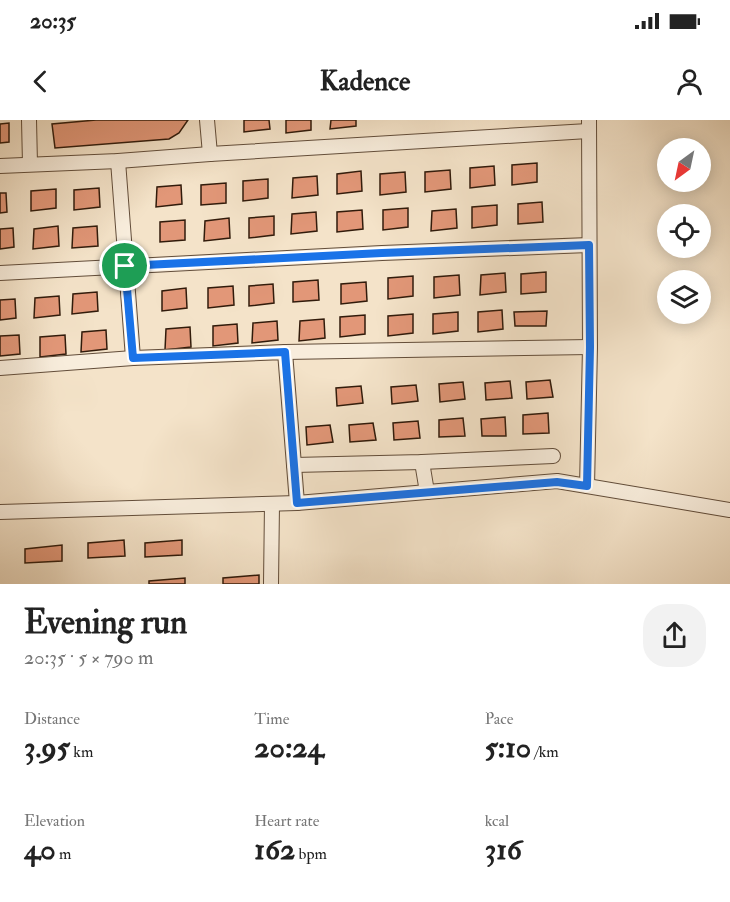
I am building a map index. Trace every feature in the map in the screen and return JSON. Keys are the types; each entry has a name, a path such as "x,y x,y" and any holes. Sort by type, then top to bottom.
{"street":[{"path":"29,120 30,164"},
{"path":"207,120 210,154"},
{"path":"0,166 118,161 588,125 590,347 587,486"},
{"path":"118,161 133,358"},
{"path":"0,273 382,253 589,245"},
{"path":"0,368 133,358 285,352 590,347"},
{"path":"285,352 297,503"},
{"path":"294,465 553,456"},
{"path":"422,462 427,492"},
{"path":"0,512 297,503 557,482 730,510"},
{"path":"271,584 272,504"}],"building":[{"path":"96,120 188,120 179,133 169,139 55,148 52,124"},
{"path":"244,120 269,120 270,129 244,132"},
{"path":"286,120 311,120 311,130 286,133"},
{"path":"331,120 356,120 356,126 330,129"},
{"path":"9,123 9,142 0,143 0,124"},
{"path":"537,163 537,182 512,185 512,165"},
{"path":"494,166 495,185 470,188 470,168"},
{"path":"450,170 451,189 425,192 425,172"},
{"path":"361,171 362,191 337,194 337,174"},
{"path":"405,172 406,192 380,195 380,174"},
{"path":"317,176 318,195 292,198 293,178"},
{"path":"268,179 268,198 243,201 243,181"},
{"path":"226,183 226,203 201,205 201,185"},
{"path":"181,185 182,204 156,207 157,187"},
{"path":"99,188 100,207 74,210 74,190"},
{"path":"56,189 56,208 31,211 31,191"},
{"path":"0,193 6,193 7,212 0,213"},
{"path":"542,202 543,222 518,224 518,204"},
{"path":"497,205 497,225 472,228 472,207"},
{"path":"408,208 408,227 383,230 383,210"},
{"path":"456,209 457,228 431,231 432,211"},
{"path":"362,210 363,229 337,232 337,212"},
{"path":"316,212 317,231 291,234 292,214"},
{"path":"274,216 274,235 249,238 249,218"},
{"path":"229,218 230,238 204,241 205,221"},
{"path":"185,220 185,240 160,242 160,222"},
{"path":"58,226 59,246 33,249 34,229"},
{"path":"97,226 98,246 72,248 73,228"},
{"path":"13,228 14,247 0,249 0,229"},
{"path":"546,272 546,292 521,294 521,274"},
{"path":"505,273 506,292 480,295 481,275"},
{"path":"459,275 460,295 434,298 434,277"},
{"path":"413,276 413,296 388,299 388,278"},
{"path":"318,280 319,300 293,302 293,282"},
{"path":"366,282 367,301 341,304 341,284"},
{"path":"273,284 274,303 249,306 249,286"},
{"path":"233,286 234,305 208,308 208,288"},
{"path":"186,288 187,308 162,311 162,291"},
{"path":"97,292 98,311 72,314 73,294"},
{"path":"59,296 60,315 34,318 35,298"},
{"path":"15,299 16,318 0,320 0,300"},
{"path":"502,310 503,329 478,332 478,312"},
{"path":"547,311 546,326 515,326 514,312"},
{"path":"458,312 458,331 433,334 433,314"},
{"path":"413,314 413,333 388,336 388,316"},
{"path":"365,315 365,334 340,337 340,317"},
{"path":"324,319 325,338 299,341 300,321"},
{"path":"277,321 278,340 252,343 253,323"},
{"path":"237,324 238,343 213,346 213,326"},
{"path":"190,327 191,347 165,350 166,329"},
{"path":"106,330 107,349 81,352 82,332"},
{"path":"19,335 20,354 0,356 0,336"},
{"path":"65,335 66,354 40,357 40,337"},
{"path":"550,380 553,397 527,399 526,382"},
{"path":"510,381 512,398 486,400 485,383"},
{"path":"463,382 465,399 440,402 439,384"},
{"path":"416,385 418,401 392,404 391,387"},
{"path":"361,386 363,403 337,406 336,388"},
{"path":"548,413 549,433 523,434 523,415"},
{"path":"505,417 506,436 482,436 481,419"},
{"path":"463,418 465,436 439,437 439,420"},
{"path":"418,421 420,438 394,440 393,423"},
{"path":"373,423 376,440 350,442 349,425"},
{"path":"330,425 333,442 307,445 306,427"},
{"path":"124,540 125,556 88,558 88,543"},
{"path":"182,540 182,555 145,557 145,543"},
{"path":"62,545 62,561 25,563 25,549"},
{"path":"259,575 259,584 223,584 223,578"},
{"path":"185,578 185,584 149,584 149,581"}],"route":[{"path":"589,245 590,347 587,486 557,482 297,503 285,352 133,358 125,266 589,245"}]}
